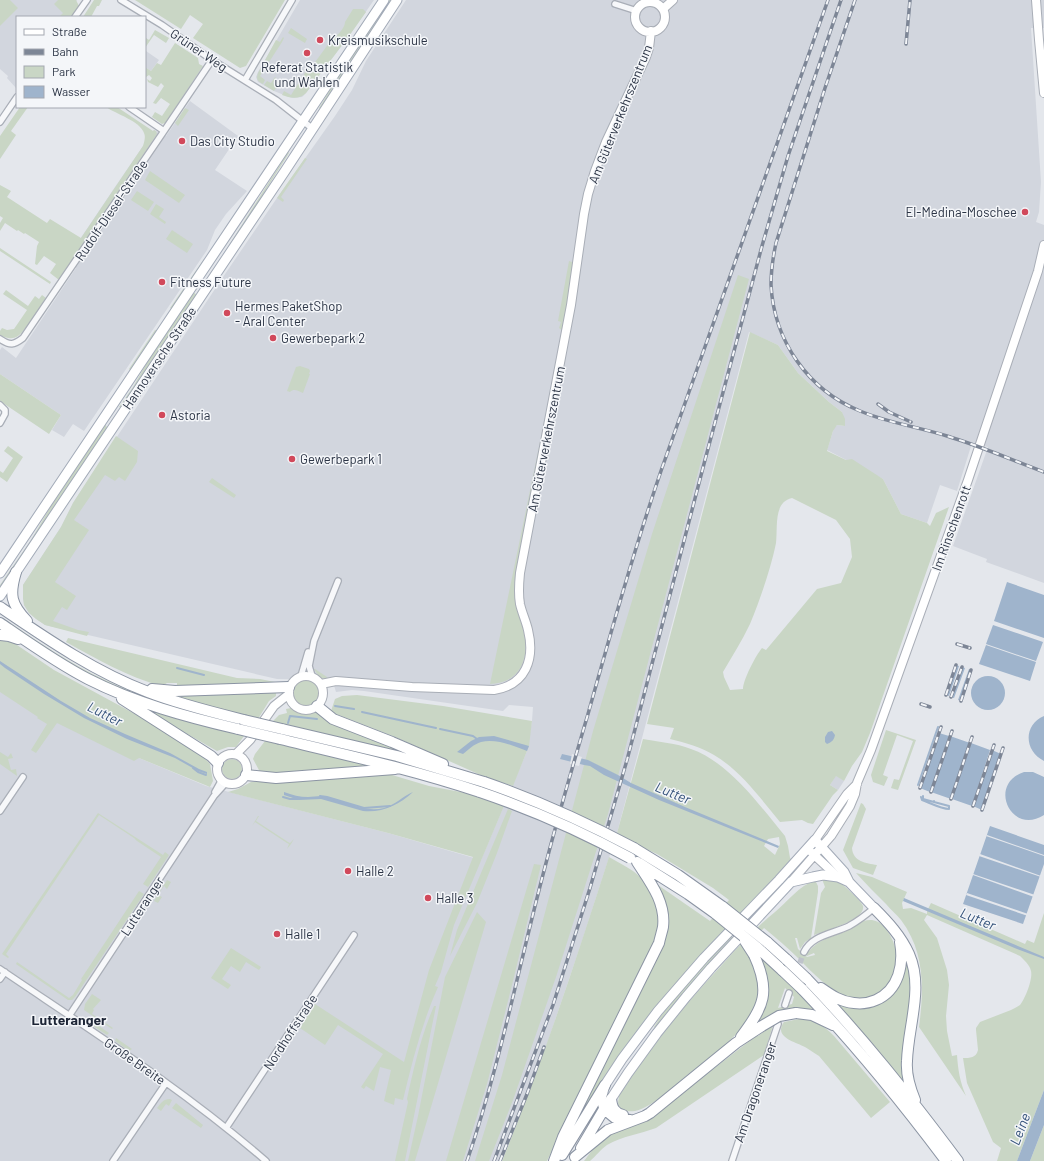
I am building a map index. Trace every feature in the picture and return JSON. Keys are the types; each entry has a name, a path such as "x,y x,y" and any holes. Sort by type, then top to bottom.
{"highway":[{"path":"16,572 12,587 13,600 18,611 36,631"},
{"path":"0,607 71,654 132,686 147,692 244,720 281,734 370,760 435,777 482,787"},
{"path":"0,623 66,667 94,682 132,699 168,711 238,729 281,734 421,763 464,775"},
{"path":"0,635 9,636 29,643"},
{"path":"94,682 211,756 218,763"},
{"path":"132,686 175,691 289,691"},
{"path":"317,706 333,719 440,762 482,787 678,875 720,910 802,989 840,1029 885,1082 958,1161"},
{"path":"370,760 421,763"},
{"path":"246,775 276,778 402,769"},
{"path":"554,1161 563,1137 659,942 663,927 659,898 633,856"},
{"path":"874,908 899,938 909,955 911,962 914,982 914,1007 908,1044 908,1075 912,1094 946,1161"},
{"path":"720,910 740,932 760,949 787,960 807,979 857,1033 917,1105"},
{"path":"807,979 846,1002 861,1004 878,999 892,987 899,974 901,953 899,938"},
{"path":"736,1043 758,1012 763,1000 763,978 759,967 760,949"},
{"path":"574,1159 608,1130 648,1114 736,1043 779,1016 796,1013 812,1015 840,1029"},
{"path":"558,1161 605,1085"},
{"path":"611,1099 615,1111 618,1114 623,1115 639,1114 659,1105"},
{"path":"574,1159 604,1109 615,1118 622,1120 634,1120"}],"main road":[{"name":"Hannoversche Straße","path":"0,573 384,0"},
{"name":"Hannoversche Straße","path":"0,596 314,127 397,0"},
{"path":"604,1109 601,1099 605,1085 640,1035 674,992 815,840 844,872 849,882 874,908"},
{"path":"604,1109 649,1044 686,997 791,882 816,876 829,876 838,877 849,882"}],"street":[{"path":"76,16 87,0"},
{"name":"Grüner Weg","path":"122,0 162,25 212,60 276,100 284,103 314,127"},
{"path":"245,80 292,0"},
{"path":"616,4 637,11 647,2 654,2 663,9 673,0"},
{"path":"1036,0 1038,40 1044,93"},
{"name":"Am Güterverkehrszentrum","path":"637,11 636,18 638,25 643,29 651,31 658,29 662,25 665,15 663,9"},
{"name":"Am Güterverkehrszentrum","path":"321,684 336,681 412,687 494,690 503,689 513,683 527,667 531,645 527,624 522,612 519,598 520,573 572,299 586,204 602,150 646,57 649,48 651,31"},
{"name":"Rudolf-Diesel-Straße","path":"0,339 10,344 17,343 23,338 212,60"},
{"path":"0,122 16,98"},
{"path":"130,108 164,132"},
{"name":"Im Rinschenrott","path":"791,882 831,836 850,806 855,794 857,783 871,750 968,480 1038,272 1044,245"},
{"name":"Im Rinschenrott","path":"1038,272 1044,263"},
{"path":"0,405 5,410 5,414 0,423"},
{"path":"301,676 307,654 314,641 338,581"},
{"path":"312,676 309,666 314,641"},
{"path":"305,675 312,676 317,679 321,684 323,692 322,698 317,706 313,709 307,710 292,704 282,706 275,710 267,717 249,747 240,757 274,706 289,691 294,680 305,675"},
{"name":"Am Güterverkehrszentrum","path":"323,692 344,682"},
{"path":"289,691 292,704"},
{"path":"231,754 240,757 247,767 246,775 242,780 232,784 224,781 218,772 218,763 221,758 231,754"},
{"path":"0,811 23,777"},
{"name":"Lutteranger","path":"69,1016 224,781"},
{"name":"Im Rinschenrott","path":"815,840 847,794 857,783"},
{"path":"807,849 838,877"},
{"path":"804,952 808,945 819,937 837,932 861,919 874,908"},
{"name":"Nordhoffstraße","path":"226,1128 354,935"},
{"path":"0,979 2,970"},
{"name":"Große Breite","path":"2,970 166,1083 226,1128 266,1161"},
{"path":"785,1005 789,993"},
{"name":"Am Dragoneranger","path":"732,1161 778,1024"},
{"path":"113,1161 166,1083"}],"shaded area":[{"path":"0,0 77,0 67,16 16,16 16,88 7,78 8,76 0,69"},
{"path":"300,0 374,0 306,93 302,97 293,98 274,91 258,82 256,77"},
{"path":"406,0 1044,0 1044,28 1031,28 1041,182 1039,212 1036,222 1044,225 1044,583 986,562 987,559 953,546 988,447 972,443 957,491 940,485 927,523 901,514 883,479 827,450 834,428 837,425 845,426 842,412 798,373 778,345 749,332 617,833 547,1044 502,1161 0,1161 0,686 139,758 206,786 388,833 481,860 527,751 533,707 509,705 503,711 364,691 352,690 336,692 332,679 277,679 45,625 29,613 24,605 23,585 61,527 73,503 221,280 335,116 352,90 366,61"},
{"path":"146,51 159,60 151,71 146,68"},
{"path":"190,101 238,136 215,170 247,191 226,214 215,230 207,250 84,431 73,424 64,437 52,430 61,415 0,374 0,350 2,347 16,358 76,268 66,260 115,187 154,130 166,136"},
{"path":"836,775 844,781 838,790 830,785"}],"green space":[{"path":"0,0 10,0 18,8 0,26"},
{"path":"58,0 76,0 79,6 72,16 60,16 63,13 54,4"},
{"path":"94,0 102,0 92,16 84,16"},
{"path":"135,0 285,0 246,66 240,68 193,38 203,24 190,15 181,29"},
{"path":"389,0 393,0 321,110 319,108 351,56"},
{"path":"353,9 363,9 366,12 306,93 297,98 282,95 284,91 291,95 308,68 310,69 332,39 334,39 343,29 345,22"},
{"path":"291,28 307,39 305,43 288,33"},
{"path":"155,30 169,38 166,43 154,35 146,47 146,38 149,40"},
{"path":"283,37 282,42 260,76 265,80 263,84 258,80 258,73 276,40 280,42"},
{"path":"175,43 198,58 199,64 203,66 168,119 162,124 152,117 155,112 162,116 170,104 161,98 156,104 153,103 164,86 161,83 158,87 148,82 147,79 150,81 152,78 149,75 146,77 146,68 151,71 157,63 161,65"},
{"path":"275,77 276,78 273,83 277,86 274,91 264,85 267,81 271,83"},
{"path":"19,108 27,108 11,131 16,135 0,159 0,136"},
{"path":"107,108 118,108 153,131 156,131 157,134 59,280 50,273 56,264 44,256 37,265 35,264 37,246 39,242 5,223 0,231 0,223 3,218 0,216 0,185 11,191 7,197 47,223 50,219 81,238 143,146 145,140 144,133 138,125"},
{"path":"185,108 189,110 178,126 175,123"},
{"path":"288,152 289,153 220,262 219,261"},
{"path":"305,158 307,159 281,197 284,200 283,202 277,198"},
{"path":"150,171 185,195 179,203 145,180"},
{"path":"137,191 154,202 148,211 131,200"},
{"path":"156,204 164,209 159,217 166,222 165,224 150,214"},
{"path":"172,230 193,244 187,253 166,239"},
{"path":"0,248 51,282 50,284 0,251"},
{"path":"204,259 172,309 170,308"},
{"path":"569,261 575,263 563,331 559,328 561,322 558,321"},
{"path":"738,275 749,279 608,814 556,977 513,1100 489,1161 475,1161 502,1075 593,731 652,534"},
{"path":"6,290 28,306 35,296 39,299 42,295 46,298 21,334 14,338 7,338 0,335 0,331 2,328 7,330 14,329 27,310 3,294"},
{"path":"193,292 197,295 121,408 119,407 133,387 153,352"},
{"path":"155,330 158,331 131,371 129,369"},
{"path":"750,332 778,345 798,373 842,412 845,419 845,426 837,425 833,431 827,451 846,460 852,459 883,479 901,514 927,523 930,526 936,513 949,507 862,752 844,781 836,776 830,785 838,790 813,824 802,820 780,822 750,786 724,761 704,750 670,739 674,728 647,724","holes":["792,498 836,520 850,539 852,557 841,583 817,589 766,650 762,648 759,651 747,674 743,689 730,690 723,672 754,615 774,553 778,516 782,505 786,500"]},
{"path":"562,335 546,425 515,579 516,601 525,642 523,662 518,672 510,679 500,683 490,684"},
{"path":"300,366 309,369 310,371 303,393 295,390 290,392 287,391 296,367"},
{"path":"0,374 61,415 49,434 0,401"},
{"path":"105,424 108,429 1,588 0,585 31,540 51,506"},
{"path":"116,436 138,451 137,462 125,481 119,477 115,481 105,475 74,520 89,530 55,582 76,596 67,610 62,607 53,621 78,630 89,632 87,636 45,625 36,619 29,613 24,605 23,585 61,527 73,503"},
{"path":"8,446 23,457 7,482 0,477 0,471 3,473 13,458 4,451"},
{"path":"212,478 236,495 234,498 209,482"},
{"path":"3,618 53,651 105,680 126,689 189,710 189,712 147,699 91,676 39,645 2,620"},
{"path":"68,638 237,678 260,679 275,682 275,684 177,687 177,683 167,683 162,686 124,673 66,642"},
{"path":"0,641 14,643 54,670 135,714 202,755 210,764 213,781 210,787 139,758 134,761 57,723 36,753 31,750 47,724 0,692"},
{"path":"314,669 327,677 328,680 319,677"},
{"path":"306,679 316,683 320,693 316,703 306,707 296,703 292,693 296,683"},
{"path":"276,691 276,696 269,701 258,719 169,695"},
{"path":"357,695 443,706 532,721 529,746 513,786 485,777 395,737 331,711 335,699 342,696"},
{"path":"291,708 307,712 316,710 416,757 272,722 279,715 287,713 286,709"},
{"path":"148,709 185,721 244,736 236,747 228,747 217,751 147,711"},
{"path":"886,730 916,740 898,790 891,788 894,779 899,780 913,741 897,735 883,775 888,777 884,786 873,782 871,775"},
{"path":"643,739 673,744 691,749 705,755 731,774 785,836 790,858 792,860 668,992 627,1045 577,1121 575,1121 662,946 655,883 710,921 729,900 713,888 657,854 639,846 617,833","holes":["779,837 780,844 775,855 764,846 768,839"]},
{"path":"265,741 372,766 273,774 260,772 253,759"},
{"path":"0,752 8,757 11,753 13,758 8,759 11,770 16,769 17,776 0,764"},
{"path":"232,759 239,762 242,769 239,776 232,779 225,776 222,769 225,762"},
{"path":"392,775 429,786 471,794 504,806 454,925 441,972 435,986 438,987 422,1029 403,1100 395,1098 394,1105 384,1101 391,1070 380,1067 374,1091 366,1086 364,1089 361,1087 383,1054 338,1025 325,1045 300,1028 315,1004 404,1062 429,970 473,857 388,833 228,792 238,789 251,782 278,782"},
{"path":"861,803 866,809 852,848 857,859 877,865 873,875 853,868 843,850"},
{"path":"508,809 512,811 497,853 477,903 450,956 457,930"},
{"path":"98,813 163,855 165,852 169,855 148,887 143,884 161,857 99,815 6,954 9,957 8,958 2,954"},
{"path":"258,816 256,821 288,842 290,843 294,839 287,849 289,844 255,822 252,826"},
{"path":"609,857 633,871 646,884 651,892 655,901 658,919 656,937 648,957 547,1161 502,1161 545,1048"},
{"path":"534,864 541,865 487,1084 463,1161 446,1161"},
{"path":"856,873 872,877 907,892 902,903 903,909 911,908 927,914 931,903 1025,944 1027,940 1034,943 1044,913 1044,1090 1017,1161 997,1161 1001,1148 993,1142 967,1083 963,1058 972,1057 977,1053 976,1028 980,1022 1012,1010 1020,1005 1030,984 1031,971 1027,963 1020,956 927,915 924,920 937,938 947,970 949,985 946,1016 947,1031 952,1056 957,1055 962,1086 966,1096 919,1027 922,999 921,971 915,945 909,932 901,920"},
{"path":"822,879 838,881 862,903 863,906 862,911 858,916 835,928 814,935 821,893 825,887"},
{"path":"167,880 171,882 167,889 164,886 158,895 162,897 158,903 154,901"},
{"path":"815,880 818,886 818,892 811,938 805,942 800,949 797,938 795,938 798,949 807,957 815,955 814,953 807,956 806,955 823,940 844,932 857,924 868,920 878,922 888,932 894,944 896,953 896,970 888,985 873,996 865,999 852,999 842,995 816,976 790,950 764,928 744,950 756,970 759,989 755,1006 746,1022 733,1038 655,1102 635,1111 627,1111 620,1108 618,1103 619,1095 622,1090 681,1011 754,931 799,890"},
{"path":"139,891 144,894 72,1000 68,1000 16,964 17,962 69,998 73,995 82,980 81,979"},
{"path":"477,912 486,922 415,1161 408,1161 445,977"},
{"path":"731,936 734,939 684,993 656,1028 654,1027 680,991"},
{"path":"231,948 261,967 259,970 246,962 240,972 231,966 222,979 231,985 228,989 211,978"},
{"path":"905,953 908,961 911,987 907,1086 872,1043 836,1003 882,1000"},
{"path":"763,959 816,1011 802,1008 791,1009 752,1029 756,1023 761,960","holes":["785,988 794,997 792,1004 778,1008"]},
{"path":"92,994 101,1000 93,1009 92,1014 113,1028 112,1029 84,1010 85,1004"},
{"path":"434,1006 436,1006 405,1161 395,1161 415,1063 425,1029"},
{"path":"798,1017 814,1021 830,1032 890,1102 871,1118 819,1056 783,1035 781,1032 781,1027 784,1022 799,1019"},
{"path":"89,1019 109,1033 107,1035 87,1022"},
{"path":"773,1025 764,1055 656,1128 613,1142 605,1147 590,1161 584,1161 593,1149 609,1135 677,1097 756,1036"},
{"path":"116,1038 132,1049 129,1051 115,1041"},
{"path":"170,1099 172,1100 169,1106 166,1104 161,1111 157,1108 161,1103"},
{"path":"176,1103 203,1125 201,1128 172,1108"},
{"path":"1044,1125 1044,1161 1030,1161"}],"water":[{"path":"1007,582 1044,595 1044,638 994,621"},
{"path":"993,625 1043,642 1036,661 986,644"},
{"path":"986,645 1036,662 1030,681 979,664"},
{"path":"0,661 90,718 170,753 207,772 207,774 198,771 175,758 127,739 84,718 5,668 0,664"},
{"path":"956,665 959,666 949,696 946,695"},
{"path":"962,667 965,668 954,698 951,697"},
{"path":"969,669 971,670 961,701 958,700"},
{"path":"985,676 991,676 1000,681 1004,687 1004,699 1000,705 991,710 985,710 976,705 971,696 971,690 976,681"},
{"path":"1044,716 1044,761 1037,757 1033,751 1030,745 1029,732 1032,725"},
{"path":"832,731 835,735 834,738 827,744 825,742 825,737 828,732"},
{"path":"939,733 949,736 930,792 920,788"},
{"path":"494,736 529,746 527,751 505,743 487,741 476,744 463,754 457,752 471,741 479,737"},
{"path":"950,736 970,743 951,799 931,792"},
{"path":"971,743 990,750 972,806 952,799"},
{"path":"992,750 1001,754 982,810 973,806"},
{"path":"562,754 588,760 631,783 779,846 778,848 659,800 604,775 590,766 560,759"},
{"path":"1024,772 1033,772 1044,777 1044,815 1032,820 1022,819 1013,814 1008,806 1005,796 1007,787 1013,778"},
{"path":"284,792 302,797 329,797 360,807 376,809 388,807 413,792 402,801 390,807 377,811 363,811 321,799 299,800 284,795"},
{"path":"990,826 1044,845 1044,864 1023,924 963,904"},
{"path":"904,898 1044,957 1044,959 903,901"},
{"path":"1044,1090 1044,1125 1030,1161 1017,1161"}],"pier":[{"path":"572,754 582,757 579,766 570,764"},
{"path":"987,835 1044,855 1044,856 986,836"},
{"path":"980,854 1041,876 1041,877 979,856"},
{"path":"973,874 1035,895 1034,897"},
{"path":"967,893 1028,914 1028,916 966,895"}],"waterway":[{"path":"177,668 204,675"},
{"path":"335,706 354,709"},
{"path":"362,712 436,728"},
{"path":"288,723 290,716 317,719"},
{"path":"918,785 938,727"},
{"path":"440,729 473,736 477,739"},
{"name":"Lutter","path":"193,768 206,775"},
{"name":"Lutter","path":"320,796 364,808 390,806"},
{"path":"923,796 923,799 934,802"},
{"name":"Lutter","path":"283,797 298,799"},
{"path":"921,797 922,800 939,807 949,809 949,806 934,801"}],"tunnel":[{"path":"797,971 804,952"}],"railway":[{"path":"467,1161 479,1125 499,1052 560,810 642,530 662,468 828,0"},
{"path":"494,1161 553,1005 590,888 627,760 762,246 788,156 841,0"},
{"path":"855,0 825,88 776,243 772,264 771,285 779,325 787,344 797,361 810,377 841,402 860,411 892,422 959,440 1044,472"},
{"path":"906,44 910,0"},
{"path":"878,404 889,412 911,422"},
{"path":"957,644 970,648"},
{"path":"946,695 956,665"},
{"path":"951,697 962,667"},
{"path":"961,701 971,670"},
{"path":"921,704 930,707"},
{"path":"920,788 941,727"},
{"path":"931,792 952,731"},
{"path":"951,799 972,737"},
{"path":"973,806 994,745"},
{"path":"982,810 1003,748"},
{"path":"500,1161 544,1047"}],"place":[{"name":"Kreismusikschule","path":"320,40"},
{"name":"Referat Statistik und Wahlen","path":"307,53"},
{"name":"Das City Studio","path":"182,141"},
{"name":"El-Medina-Moschee","path":"1025,212"},
{"name":"Fitness Future","path":"162,282"},
{"name":"Hermes PaketShop - Aral Center","path":"227,313"},
{"name":"Gewerbepark 2","path":"273,338"},
{"name":"Astoria","path":"162,415"},
{"name":"Gewerbepark 1","path":"292,459"},
{"name":"Halle 2","path":"348,871"},
{"name":"Halle 3","path":"428,898"},
{"name":"Halle 1","path":"277,934"}],"district":[{"name":"Lutteranger","path":"69,1020"}],"water label":[{"name":"Leine","path":"1020,1129"}]}
